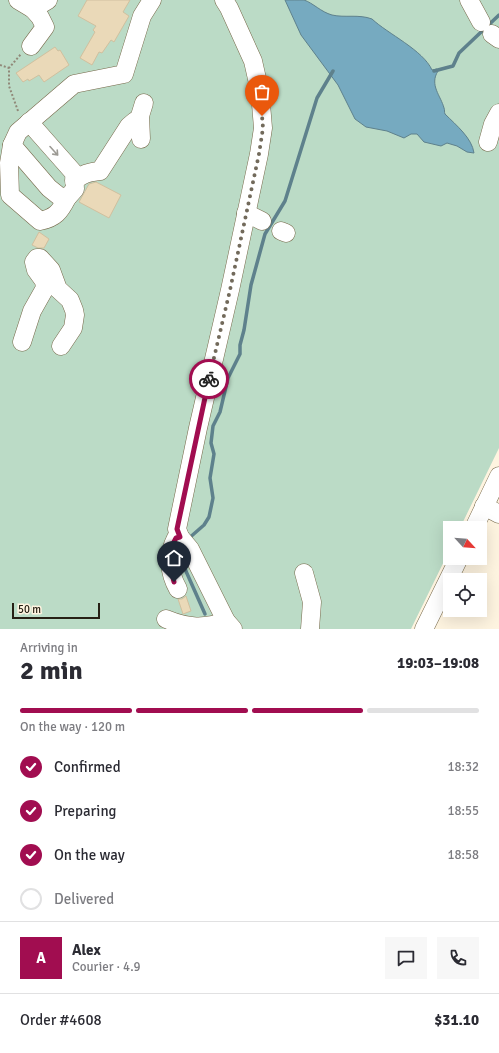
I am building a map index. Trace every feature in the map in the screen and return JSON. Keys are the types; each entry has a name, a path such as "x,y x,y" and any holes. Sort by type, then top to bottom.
{"street":[{"path":"23,116 74,173 74,189 60,211 49,219 40,221 10,196 9,163 12,145 23,116 74,84 124,74 142,16 152,0"},
{"path":"166,619 197,627 229,625 177,529 198,428 230,290 259,154 263,128 260,92 253,61 224,0"},
{"path":"469,0 491,31"},
{"path":"31,46 44,27 33,3"},
{"path":"74,181 81,175 89,172 100,171 129,126 135,121 142,111 141,139"},
{"path":"488,142 492,124 499,114"},
{"path":"12,145 49,188 59,196 67,198"},
{"path":"246,213 262,221"},
{"path":"22,342 32,311 44,292 45,284 51,285 70,300 75,315 72,328 61,346"},
{"path":"481,521 492,510 499,476"},
{"path":"178,589 174,582 172,572 170,554 171,546 176,538 185,543"},
{"path":"424,629 456,565"},
{"path":"304,573 312,602 310,629"}],"path":[{"path":"23,116 9,86 9,68 17,58 31,46"},
{"path":"0,65 9,68"}],"green space":[{"path":"0,0 499,0 499,448 463,521 443,521 443,563 411,629 0,629"}],"water":[{"path":"285,0 304,0 332,15 372,19 413,49 421,56 432,70 437,69 438,71 435,86 443,104 445,114 467,137 473,147 474,153 467,152 457,146 447,143 441,146 424,142 417,134 411,134 404,138 387,131 366,127 355,119 338,85 301,35"}],"building":[{"path":"87,0 130,0 123,12 129,16 114,42 111,40 102,53 99,52 92,65 80,58 95,32 93,30 96,26 78,16"},
{"path":"55,47 58,51 60,50 69,65 44,82 39,75 29,81 28,79 23,82 16,73"},
{"path":"96,182 121,195 109,218 79,202 89,184"},
{"path":"39,232 49,239 44,248 38,248 32,245"},
{"path":"186,596 191,611 183,614 178,599 182,599"}],"waterway":[{"path":"434,71 453,66 459,53 499,15"},
{"path":"188,539 204,525 209,517 213,498 210,478 214,454 211,443 213,426 220,412 228,378 240,354 240,345 244,330 251,285 265,234 285,201 317,98 333,71"},
{"path":"180,549 181,560 205,614"}],"way so far":[{"path":"209,379 259,154 263,128 262,116"}],"route":[{"path":"174,582 170,564 171,546 176,538 180,537 177,529 209,379"}]}
